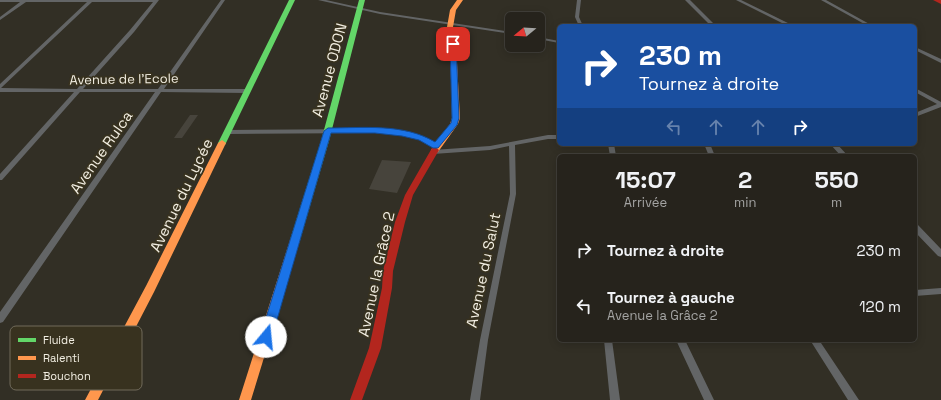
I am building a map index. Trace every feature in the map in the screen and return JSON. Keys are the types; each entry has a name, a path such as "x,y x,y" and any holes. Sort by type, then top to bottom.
{"street":[{"path":"0,19 25,0"},
{"name":"Avenue Rulca","path":"0,319 223,0"},
{"name":"Avenue du Lycée","path":"131,326 292,0"},
{"path":"320,0 361,4 380,13 505,32"},
{"name":"Avenue la Grâce 2","path":"356,400 375,348 388,271 400,222 409,195 434,149 454,124 456,118 451,23 453,10 460,0"},
{"path":"579,0 577,17 580,24"},
{"path":"687,0 712,24"},
{"path":"738,0 788,24"},
{"path":"823,0 868,24"},
{"path":"936,0 941,2"},
{"path":"0,1 157,1"},
{"path":"0,87 92,1"},
{"path":"0,178 132,31 157,1"},
{"name":"Avenue ODON","path":"245,400 266,337 328,131 361,4"},
{"path":"545,39 557,42"},
{"path":"917,49 941,61"},
{"name":"Avenue de l'Ecole","path":"0,90 247,91"},
{"path":"917,91 941,104"},
{"path":"917,114 941,104"},
{"path":"228,132 375,130 402,133 421,138 434,149 467,150 512,144 548,137 557,137"},
{"name":"Avenue du Salut","path":"475,400 484,340 513,194 512,144"},
{"path":"837,146 843,154"},
{"path":"917,229 941,254"},
{"path":"917,293 941,291"},
{"path":"608,342 615,400"},
{"path":"681,342 709,400"},
{"path":"815,342 854,400"},
{"name":"Avenue du Lycée","path":"92,400 97,390"}],"building":[{"path":"190,115 198,115 182,138 174,138"},
{"path":"382,160 411,162 397,193 369,189"}],"traffic: fast":[{"path":"222,143 292,0"},
{"path":"295,240 325,141 362,0"}],"traffic: slow":[{"path":"435,150 454,124 456,118 453,44 450,27 453,10 460,0"},
{"path":"130,326 222,143"},
{"path":"245,400 295,240"},
{"path":"91,400 96,390"}],"traffic: jam":[{"path":"936,0 941,2"},
{"path":"356,400 375,348 387,288 388,271 400,222 409,195 435,150"}],"route":[{"path":"266,337 328,131 375,130 402,133 421,138 436,147 454,124 456,118 453,44"}]}
